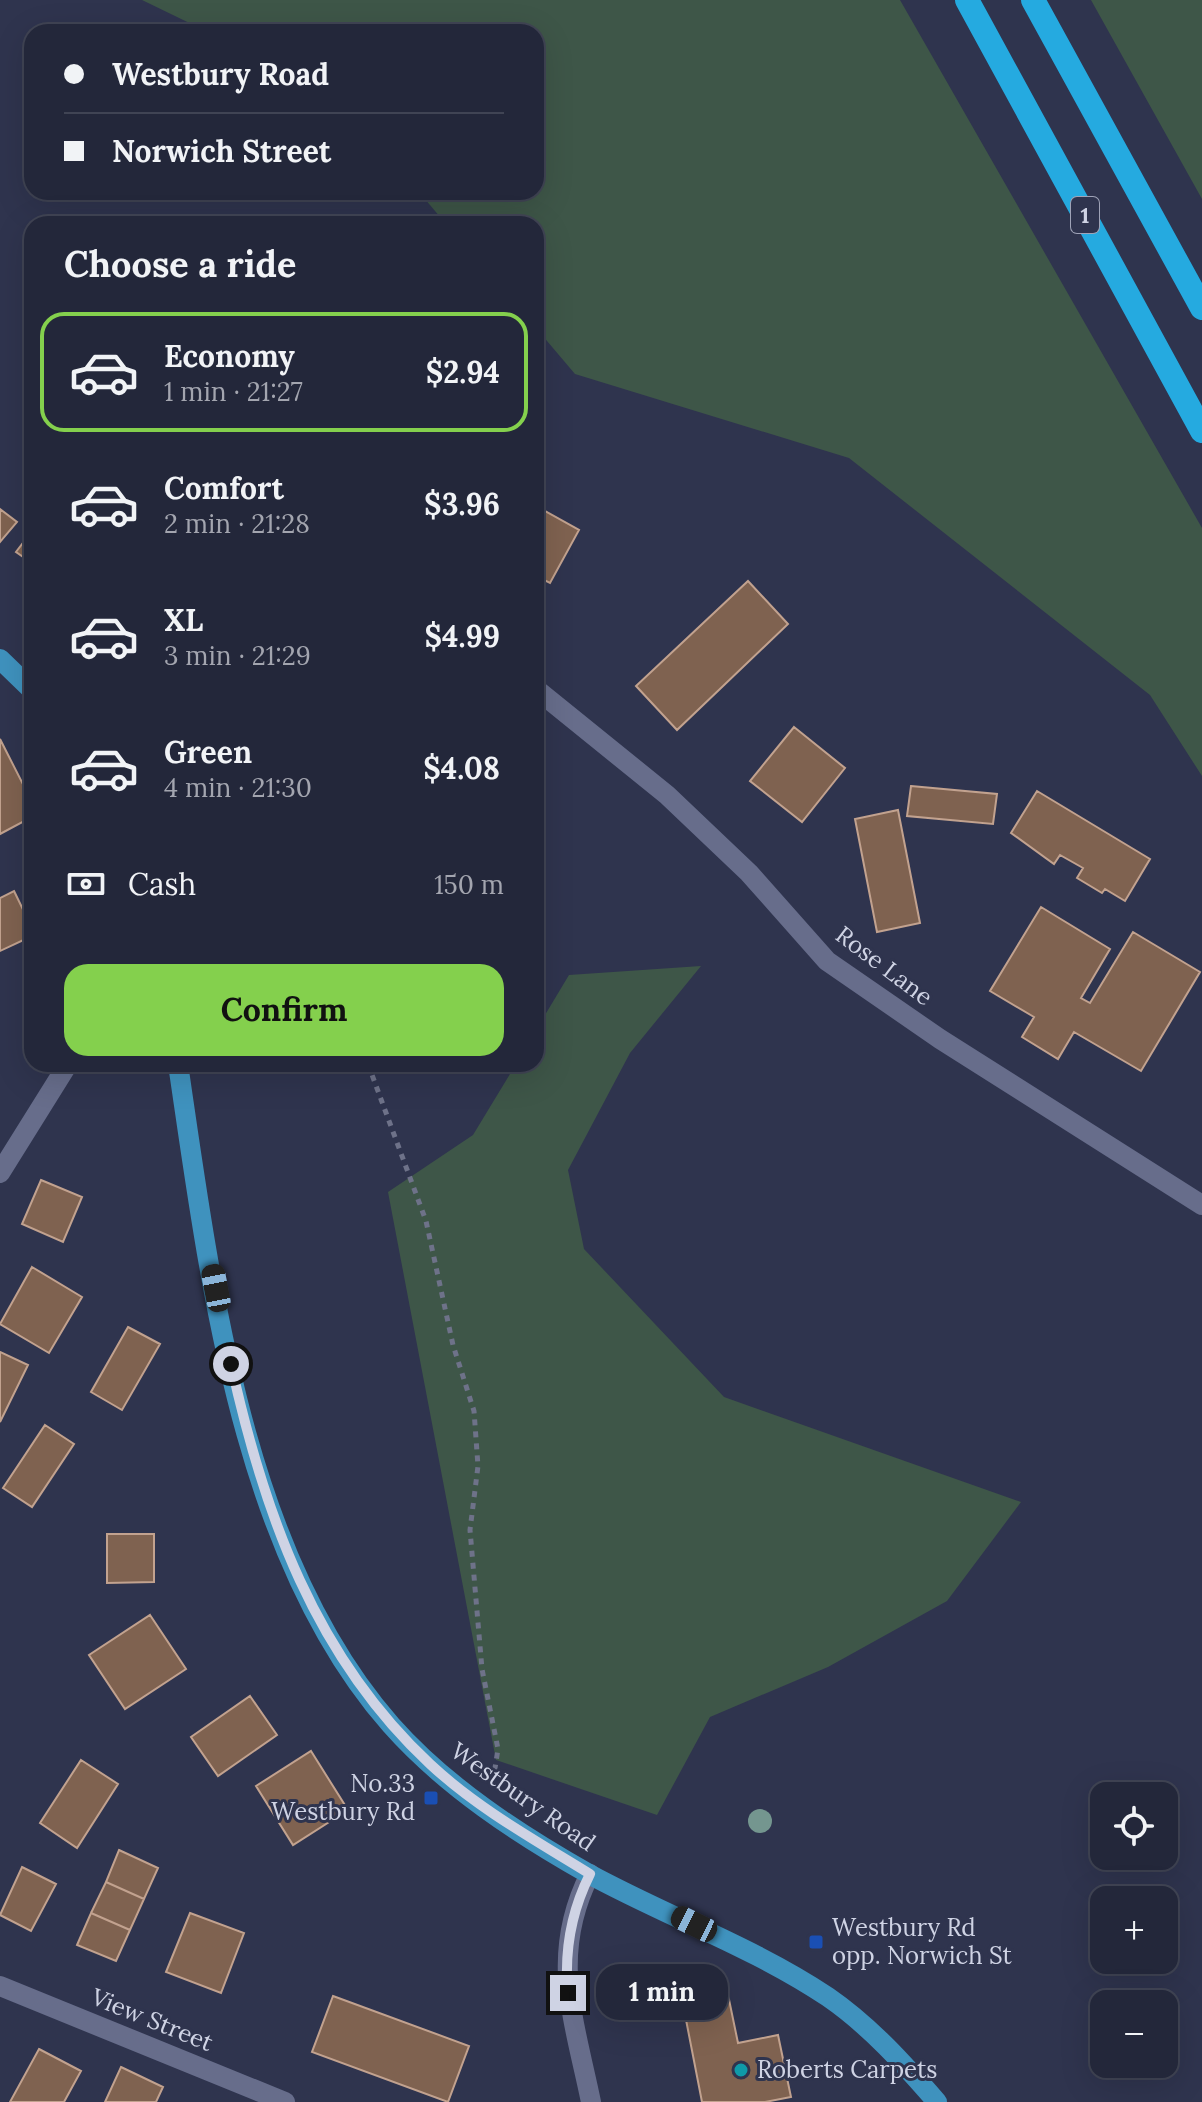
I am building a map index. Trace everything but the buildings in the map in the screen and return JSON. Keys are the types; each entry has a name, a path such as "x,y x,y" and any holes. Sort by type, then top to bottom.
{"highway":[{"name":"1","path":"967,0 1202,431"},
{"path":"1033,0 1202,308"}],"main road":[{"path":"0,659 24,682"},
{"name":"Westbury Road","path":"179,1072 225,1337 243,1416 288,1556 330,1643 363,1690 432,1766 475,1800 590,1874 766,1960 830,1999 887,2046 937,2102"}],"street":[{"name":"Rose Lane","path":"544,695 667,795 749,873 827,961 940,1039 1202,1205"},
{"path":"0,1173 63,1072"},
{"path":"590,1874 577,1899 565,1961 568,1993 591,2102"},
{"name":"View Street","path":"0,1986 285,2102"}],"path":[{"path":"371,1072 426,1221 453,1345 474,1411 478,1466 470,1530 482,1669 498,1749 495,1768 475,1800"}],"green space":[{"path":"142,0 900,0 1202,528 1202,776 1150,695 849,458 575,374 544,337 544,216 439,216 426,200 544,200 544,24 192,24"},
{"path":"1091,0 1202,0 1202,199"},
{"path":"701,966 630,1053 568,1170 584,1249 724,1397 1021,1502 947,1601 828,1667 710,1717 657,1815 496,1760 388,1192 473,1135 511,1072 544,1072 544,1017 569,975"}],"place":[{"name":"No.33 Westbury Rd","path":"431,1798"},
{"name":"Westbury Rd opp. Norwich St","path":"816,1942"},
{"name":"Roberts Carpets","path":"741,2070"}],"route":[{"path":"231,1364 271,1511 288,1556 330,1643 363,1690 392,1726 432,1766 469,1796 590,1874 577,1899 565,1961 568,1993"}]}
